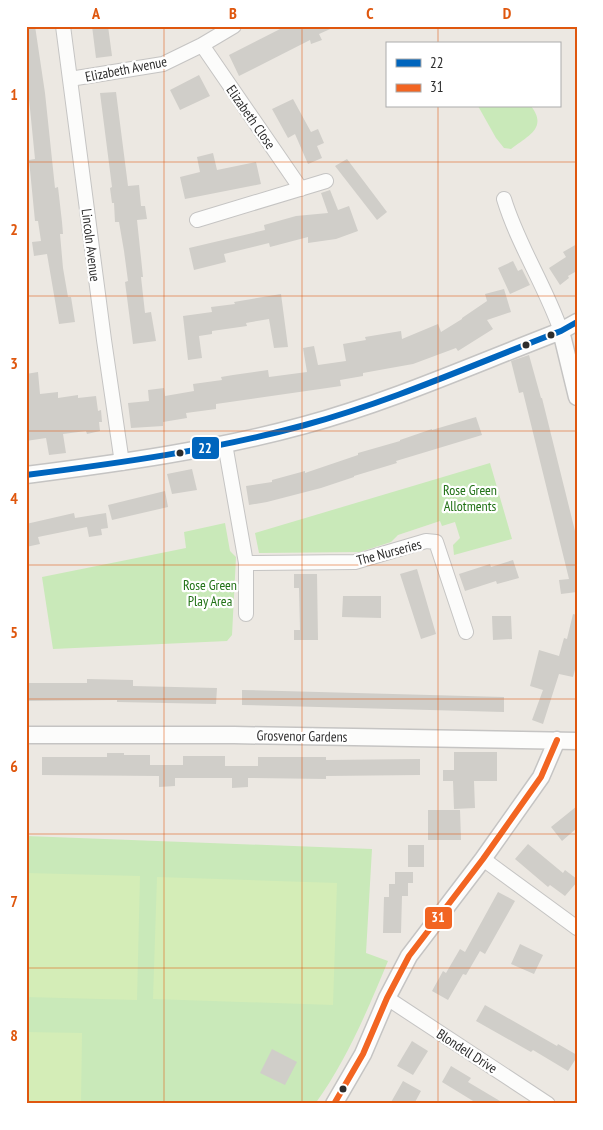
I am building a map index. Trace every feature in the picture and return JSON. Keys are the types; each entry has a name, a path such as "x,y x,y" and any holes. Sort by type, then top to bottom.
{"street":[{"name":"Lincoln Avenue","path":"63,26 122,463"},
{"name":"Elizabeth Avenue","path":"70,79 163,64 202,45 234,26"},
{"name":"Elizabeth Close","path":"202,45 301,189"},
{"path":"197,220 326,181"},
{"path":"504,199 511,222 553,306 561,330 577,397"},
{"path":"26,475 122,463 225,444 305,425 371,404 561,330 577,322"},
{"path":"225,444 246,563 246,614"},
{"name":"The Nurseries","path":"246,563 355,562 426,541 436,542 466,632"},
{"name":"Grosvenor Gardens","path":"26,735 224,735 577,741"},
{"path":"334,1104 363,1054 387,998 409,956 483,859 541,777 556,740"},
{"path":"483,859 577,928"},
{"name":"Blondell Drive","path":"387,998 545,1103"}],"green space":[{"path":"479,108 532,108 537,120 537,126 534,131 511,149 504,148 496,138"},
{"name":"Rose Green Allotments","path":"490,463 512,539 454,555 453,545 460,538 455,522 442,526 440,521 398,535 391,542 360,552 259,553 255,533"},
{"name":"Rose Green Play Area","path":"225,523 230,551 236,557 232,635 227,641 53,649 42,577 186,548 184,532"},
{"path":"26,836 372,849 366,953 388,961 347,1053 315,1104 26,1104"},
{"path":"26,873 140,876 137,1000 26,997"},
{"path":"157,877 337,883 333,1005 153,999"},
{"path":"26,1032 82,1033 81,1104 26,1104"}],"building":[{"path":"26,26 35,26 45,93 55,188 58,187 63,234 60,234 63,268 68,297 71,297 75,322 59,324 47,254 34,256 32,242 41,241 38,221 35,221 29,160 35,159 28,89 26,89"},
{"path":"92,26 108,26 112,56 96,58"},
{"path":"286,26 337,26 319,34 322,40 311,44 310,40 239,76 229,55"},
{"path":"199,75 210,96 180,110 170,90"},
{"path":"116,92 128,186 139,185 141,206 145,206 147,219 137,220 143,277 141,277 145,313 151,312 156,341 133,344 125,282 128,281 119,222 115,222 114,203 112,203 110,188 112,187 100,93"},
{"path":"293,99 311,132 318,129 324,143 317,146 322,158 308,164 295,134 288,138 272,109"},
{"path":"213,153 217,170 256,162 261,184 185,199 180,177 200,172 197,157"},
{"path":"347,159 387,212 377,220 335,166"},
{"path":"330,190 338,210 349,206 358,231 336,239 308,243 308,237 270,247 269,243 224,254 226,262 194,270 189,248 265,230 264,225 296,216 328,213 321,193"},
{"path":"577,244 577,276 575,272 568,276 569,278 560,285 549,268 566,257 563,252"},
{"path":"513,261 518,271 522,269 530,285 510,294 498,268"},
{"path":"504,289 511,312 487,320 493,329 458,351 456,348 413,364 363,373 363,376 340,380 341,386 216,404 216,409 186,413 187,418 163,422 163,426 131,428 128,403 149,401 148,390 164,388 165,396 194,391 193,384 222,380 221,377 268,370 269,377 307,372 303,348 314,346 318,365 346,361 343,344 366,340 365,337 401,331 402,339 438,324 441,332 487,301 485,294"},
{"path":"281,294 288,347 274,348 269,319 246,323 247,326 212,331 212,334 199,336 202,358 188,360 183,316 212,312 211,307"},
{"path":"529,355 542,398 575,531 577,531 577,592 561,594 559,580 569,579 523,392 519,393 511,361"},
{"path":"38,372 40,394 58,392 58,398 78,395 78,398 96,396 98,411 101,410 102,422 99,422 100,431 87,434 86,431 63,434 66,453 49,455 46,438 26,441 26,374"},
{"path":"476,417 482,435 396,461 397,463 321,488 249,505 246,486 272,482 272,480 305,471 305,473 358,455 358,453"},
{"path":"192,469 197,490 172,494 167,474"},
{"path":"165,491 168,507 112,520 108,505"},
{"path":"74,513 75,518 106,513 108,528 101,529 102,535 89,537 87,527 38,537 40,544 26,547 26,524"},
{"path":"513,560 519,578 497,584 496,581 465,591 459,574 490,564 491,567"},
{"path":"417,569 436,634 421,639 400,574"},
{"path":"294,574 317,574 318,640 294,640 294,630 300,630 299,588 294,588"},
{"path":"343,596 381,596 381,618 342,617"},
{"path":"573,614 577,615 577,662 573,677 559,674 543,724 532,720 543,690 530,686 539,650 559,656 564,638 567,639"},
{"path":"492,616 511,616 512,639 493,640"},
{"path":"87,679 133,680 133,686 217,688 216,704 117,702 117,700 26,701 26,683 87,683"},
{"path":"242,690 504,697 504,712 242,705"},
{"path":"454,752 497,752 497,781 474,781 475,808 454,809 453,781 443,781 443,770 454,770"},
{"path":"107,753 150,755 150,765 183,765 183,756 225,756 225,766 258,766 258,757 326,757 326,760 420,759 420,775 326,776 326,779 248,778 248,787 232,788 232,778 175,778 175,786 159,787 159,776 42,775 42,757 107,757"},
{"path":"577,806 577,828 562,841 551,827"},
{"path":"428,810 460,810 461,840 428,840"},
{"path":"528,844 563,873 565,870 577,879 577,882 565,896 550,885 548,887 515,859"},
{"path":"408,845 424,845 424,867 408,867"},
{"path":"395,872 413,872 413,883 408,883 408,896 402,896 401,933 383,933 384,897 389,897 389,884 395,884"},
{"path":"498,892 515,901 485,954 480,951 466,975 463,974 448,1000 432,991 443,971 446,973 460,949 465,952"},
{"path":"520,944 543,955 534,974 511,964"},
{"path":"485,1005 557,1046 558,1044 577,1055 568,1071 533,1050 531,1052 476,1021"},
{"path":"412,1041 428,1051 413,1075 397,1066"},
{"path":"272,1049 297,1062 285,1085 260,1073"},
{"path":"451,1066 471,1078 468,1082 505,1104 478,1104 442,1082"},
{"path":"403,1081 421,1091 414,1104 390,1104"}],"transit line":[{"name":"22","path":"26,475 202,449 305,425 403,393 561,331 577,322"},
{"name":"31","path":"334,1104 363,1054 387,998 409,956 483,859 541,777 557,740"}]}
